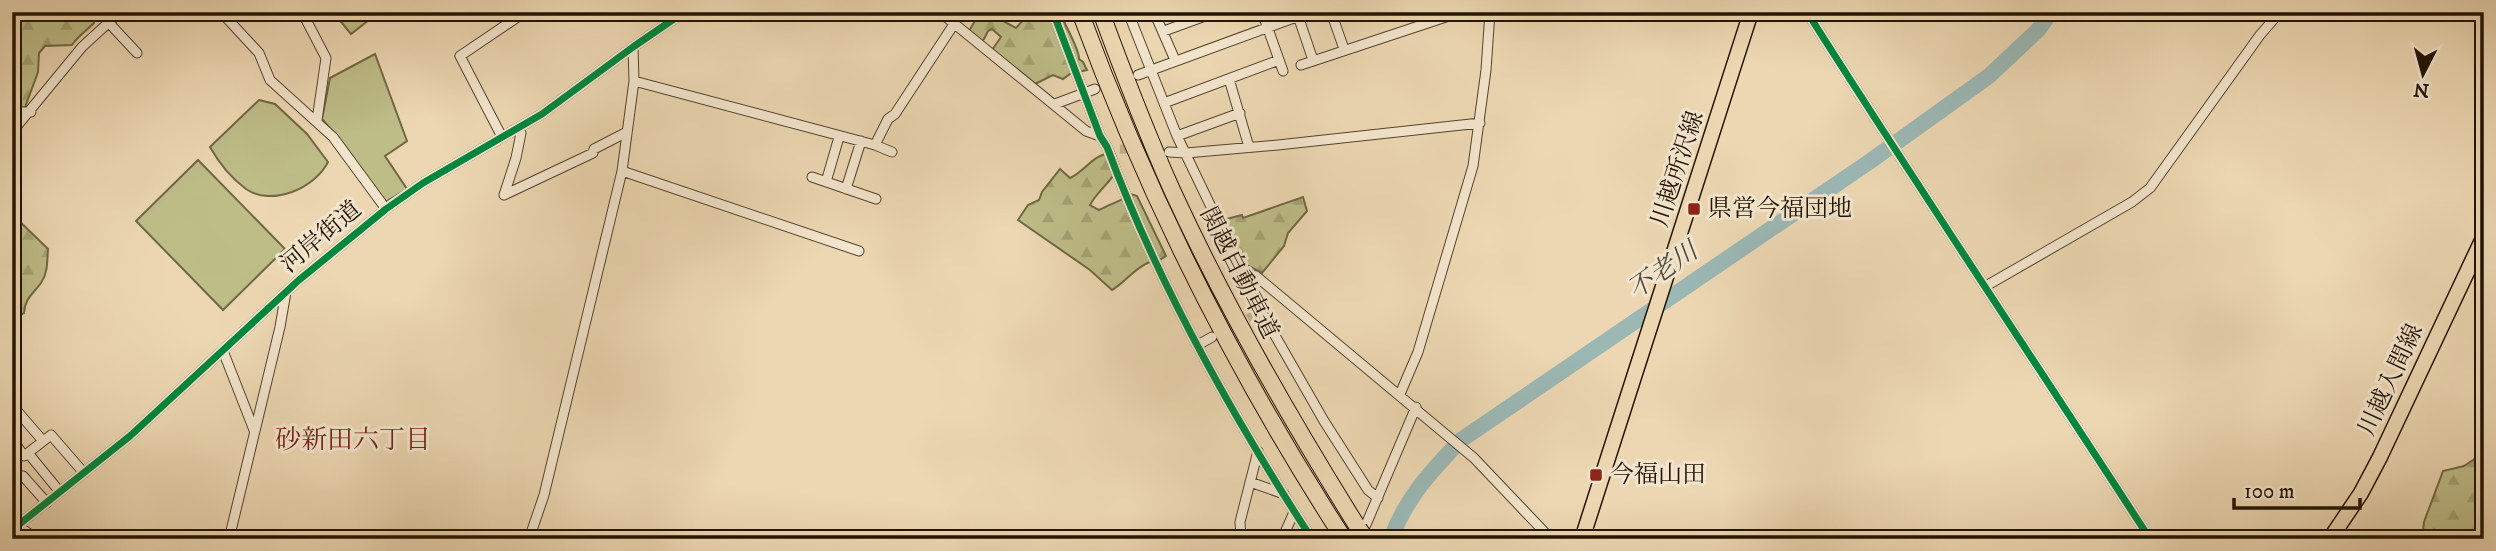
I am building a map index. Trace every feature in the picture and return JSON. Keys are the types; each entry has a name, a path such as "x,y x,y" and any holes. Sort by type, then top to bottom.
{"highway":[{"name":"関越自動車道","path":"1080,12 1115,105 1205,300 1289,450 1344,539"},
{"name":"関越自動車道","path":"1101,12 1133,98 1172,189 1220,289 1265,374 1362,535"}],"main road":[{"name":"川越所沢線","path":"1582,539 1750,16"},
{"name":"川越入間線","path":"2330,539 2361,493 2380,457 2484,236"}],"street":[{"path":"12,132 82,47 120,12"},
{"path":"221,12 259,53 270,80 317,120 343,148 386,209"},
{"path":"302,12 326,58 317,120"},
{"path":"502,137 460,56 526,12"},
{"name":"河岸街道","path":"15,528 130,436 286,292 386,209 518,128 684,12"},
{"path":"940,12 1086,131 1100,136"},
{"path":"1053,12 1100,136 1155,258 1198,345 1312,539"},
{"path":"1128,12 1177,136 1243,273 1257,314 1368,490 1378,498"},
{"path":"1154,12 1175,60"},
{"path":"1164,31 1216,12"},
{"path":"1262,12 1283,71"},
{"path":"1138,75 1310,12"},
{"path":"1331,12 1344,49"},
{"path":"1301,65 1461,12"},
{"path":"1400,394 1418,352 1462,208 1472,166 1480,123 1490,12"},
{"path":"1727,12 1750,16"},
{"path":"1807,12 1886,138 1986,286 2150,539"},
{"path":"1986,286 2132,202 2150,188 2260,35 2280,12"},
{"path":"1298,16 1313,60"},
{"path":"109,23 137,53"},
{"path":"875,145 888,119 895,114 954,24"},
{"path":"529,539 544,495 622,171 634,81 633,47"},
{"path":"1164,103 1279,60"},
{"path":"1229,79 1249,147"},
{"path":"634,81 861,141 892,152"},
{"path":"1055,104 1095,89"},
{"path":"12,112 31,112"},
{"path":"1177,136 1240,113"},
{"path":"1169,152 1186,153 1480,123"},
{"path":"518,128 521,133 519,147 504,195 593,153 594,149 627,132"},
{"path":"826,182 839,137"},
{"path":"846,189 861,141"},
{"path":"1107,147 1120,149"},
{"path":"622,171 859,251"},
{"path":"812,177 876,199"},
{"path":"1243,273 1256,276 1416,407 1467,452 1551,539"},
{"path":"229,539 286,292"},
{"path":"1198,345 1212,337"},
{"path":"223,351 254,430"},
{"path":"12,405 43,441"},
{"path":"1362,535 1416,407"},
{"path":"12,439 24,456 51,435 84,473"},
{"path":"1241,539 1240,522 1258,451"},
{"path":"29,453 60,492"},
{"path":"23,476 47,503"},
{"path":"1250,482 1284,494"},
{"path":"1282,539 1294,512"},
{"path":"15,528 37,539"}],"green space":[{"path":"12,12 93,12 94,23 72,45 45,46 39,53 38,72 24,110 12,110"},
{"path":"333,12 379,12 351,34"},
{"path":"1030,12 1059,12 1079,59 1087,70 1070,74 1063,79 1053,75 1035,84 992,50 1001,37 992,29 980,42 969,31 976,19 983,14 992,15 1016,28"},
{"path":"375,54 407,141 385,156 407,189 387,201 383,201 346,147 322,119 330,78"},
{"path":"259,100 275,104 307,134 328,162 313,180 292,192 268,196 246,189 226,170 210,147"},
{"path":"1114,152 1119,166 1090,205 1099,210 1131,194 1137,196 1166,256 1140,268 1112,290 1090,270 1018,220 1028,205 1039,200 1060,169 1070,178 1100,156"},
{"path":"198,160 285,249 223,310 136,221"},
{"path":"1303,197 1307,211 1288,233 1284,246 1262,273 1243,263 1223,220 1242,215 1243,218"},
{"path":"12,214 48,249 43,279 28,300 24,313 12,319"},
{"path":"2484,429 2484,539 2422,539 2424,522 2443,471 2464,466 2482,454 2480,431"}],"waterway":[{"name":"不老川","path":"1391,539 1412,498 1461,440 1869,162 1989,76 2038,30 2051,12"}],"tunnel":[{"path":"1120,149 1157,151"},
{"path":"1236,325 1253,316"}],"cycle path":[{"path":"12,530 130,436 299,280 386,209 423,183 542,114 684,12"},
{"path":"1053,12 1100,136 1173,299 1226,398 1312,539"},
{"path":"1807,12 2150,539"}],"place":[{"name":"県営今福団地","path":"1694,209"},
{"name":"今福山田","path":"1596,475"}],"district":[{"name":"砂新田六丁目","path":"353,440"}]}
